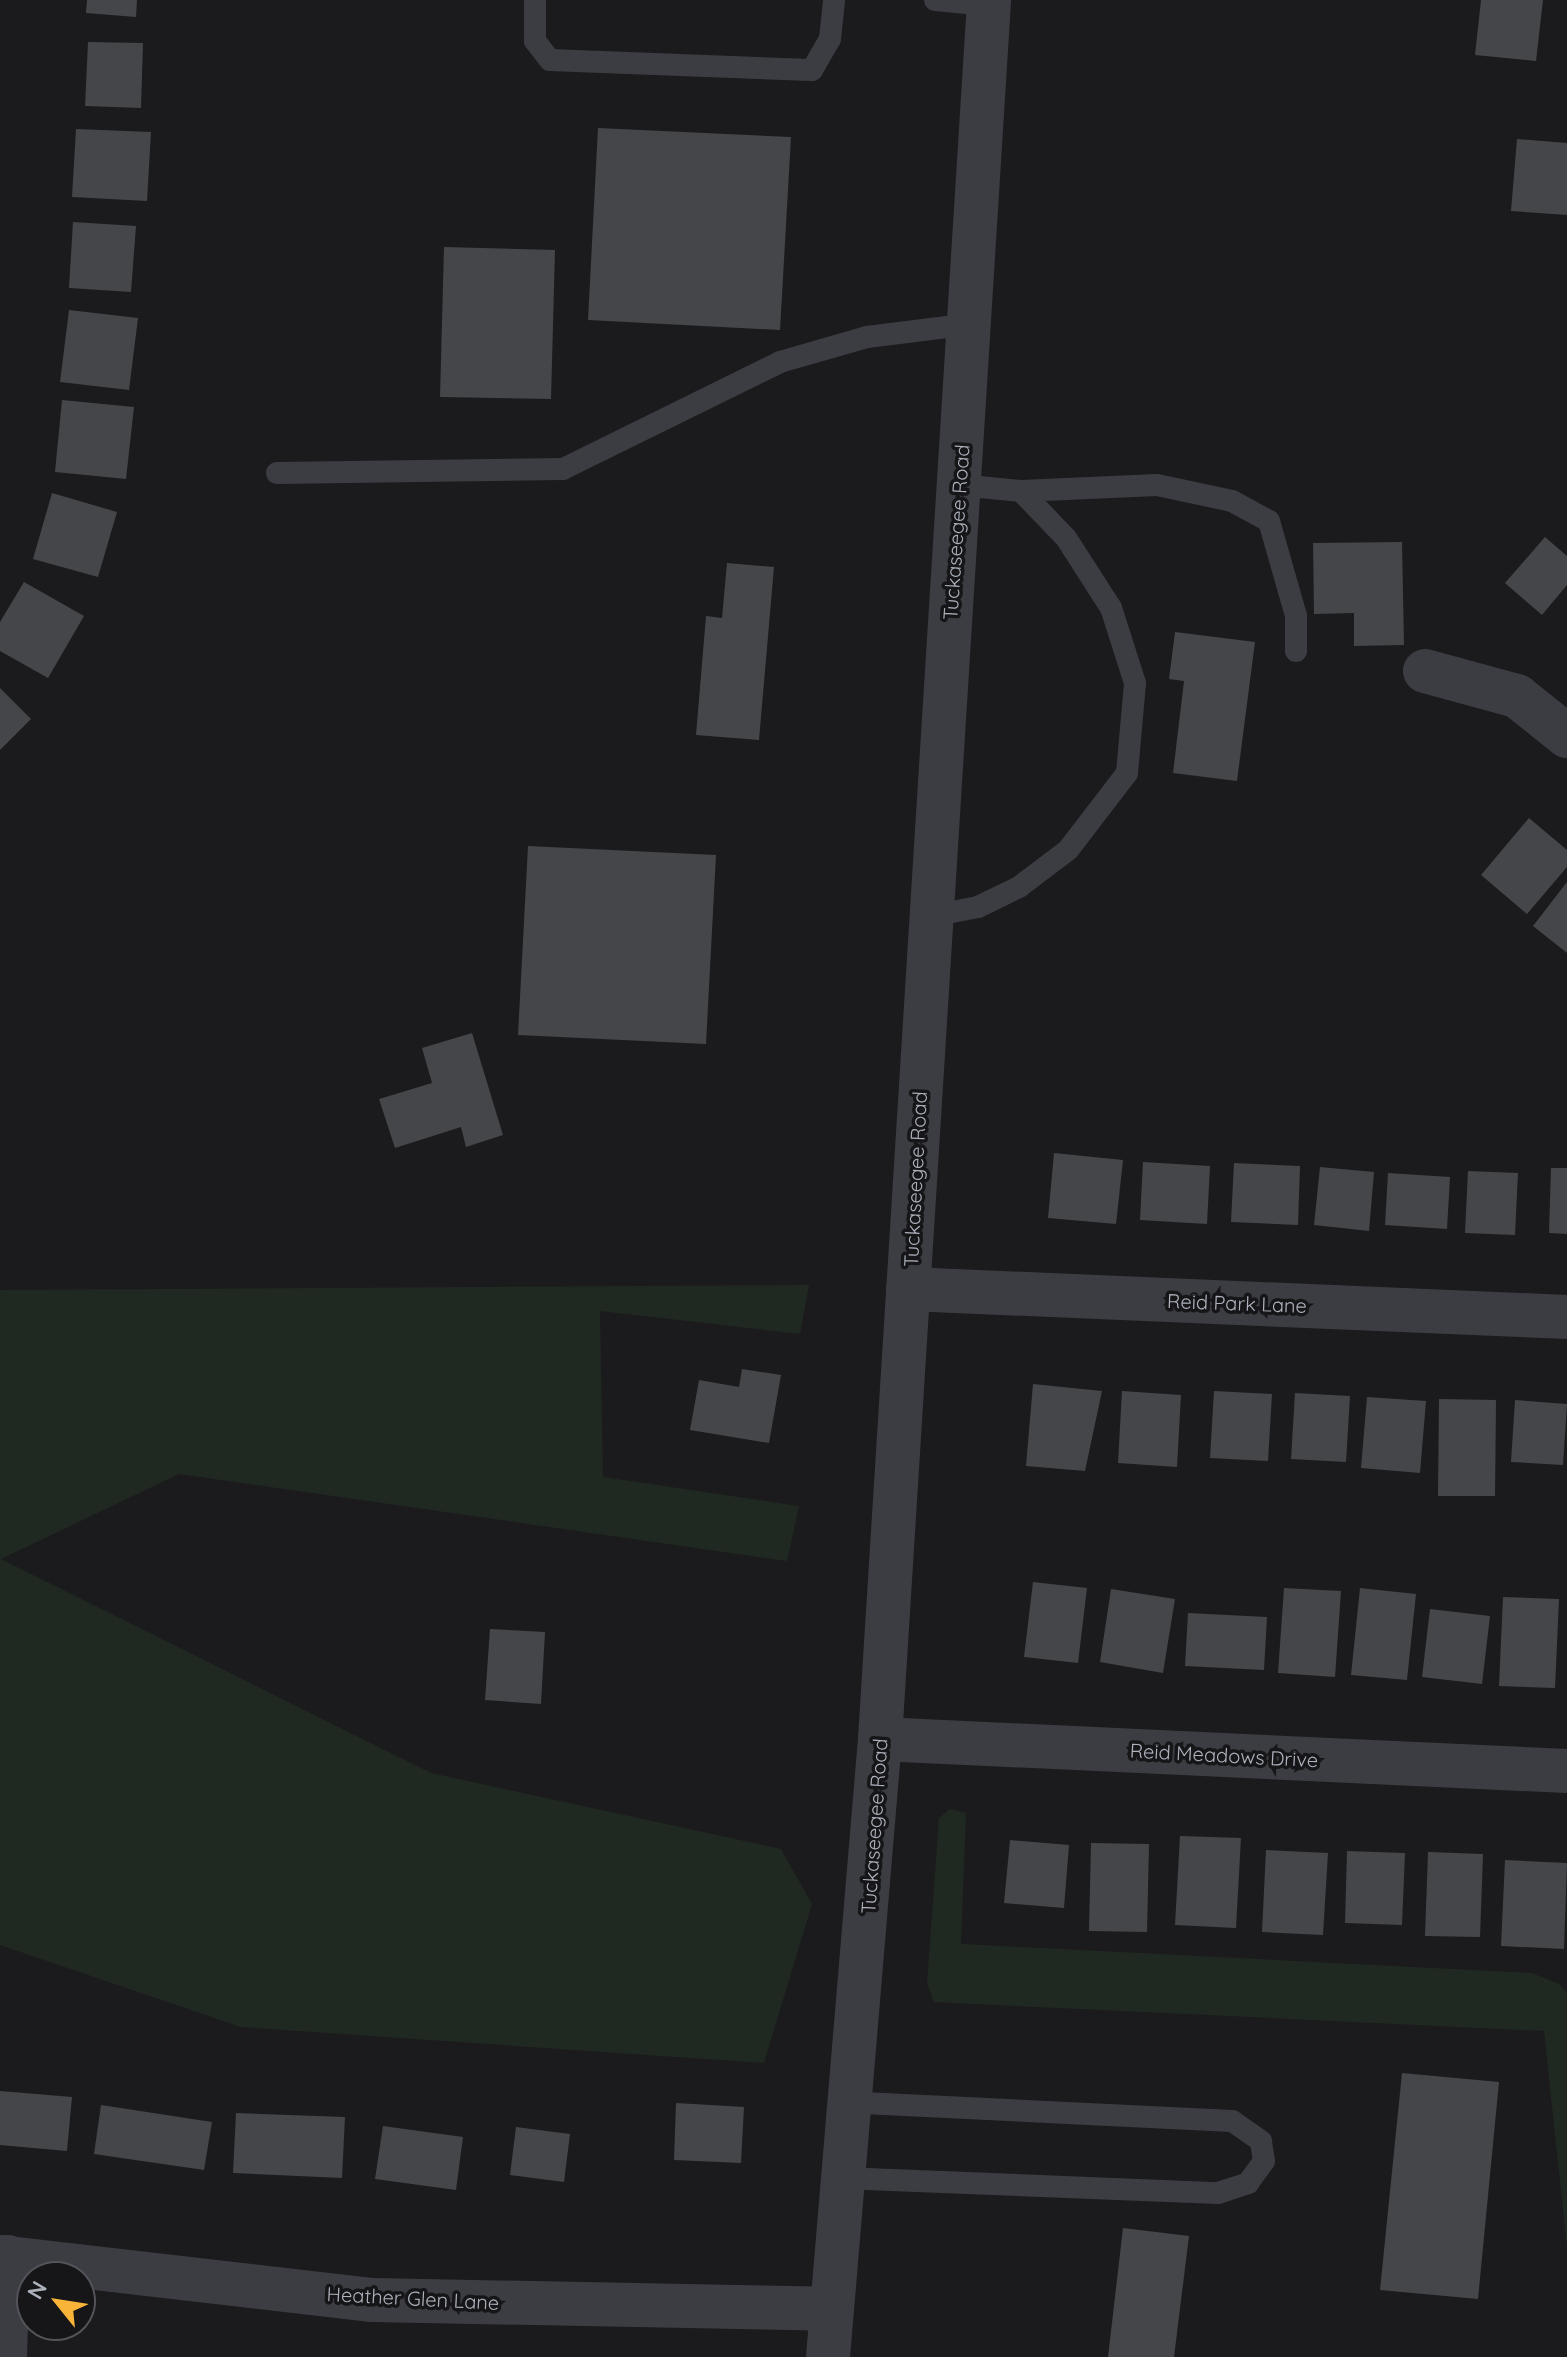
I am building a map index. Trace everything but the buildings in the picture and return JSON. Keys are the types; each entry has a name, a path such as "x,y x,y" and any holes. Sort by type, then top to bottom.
{"street":[{"name":"Tuckaseegee Road","path":"828,2357 829,2309 880,1739 989,3"},
{"path":"1425,671 1517,696 1567,736"},
{"name":"Reid Park Lane","path":"908,1289 1567,1317"},
{"name":"Reid Meadows Drive","path":"880,1739 1567,1771"},
{"path":"4,2257 5,2357"},
{"name":"Heather Glen Lane","path":"4,2257 373,2300 829,2309"}],"lane":[{"path":"535,0 535,41 550,60 812,70 830,39 834,0"},
{"path":"935,0 989,3"},
{"path":"277,473 563,469 780,362 867,337 971,324"},
{"path":"959,485 1021,491 1157,485 1232,501 1269,521 1296,616 1296,651"},
{"path":"931,916 978,907 1019,887 1068,850 1127,773 1135,683 1111,608 1066,538 1021,491"},
{"path":"841,2178 1218,2193 1248,2183 1265,2150 1250,2128 1215,2119 847,2102"}],"shaded area":[{"path":"809,1285 800,1334 600,1311 603,1477 799,1506 787,1561 179,1474 1,1559 431,1773 781,1849 812,1904 764,2063 241,2027 0,1945 0,1290"},
{"path":"950,1809 966,1813 961,1944 1532,1973 1559,1984 1567,1993 1567,2247 1544,2031 934,2002 927,1984 939,1818"}]}
